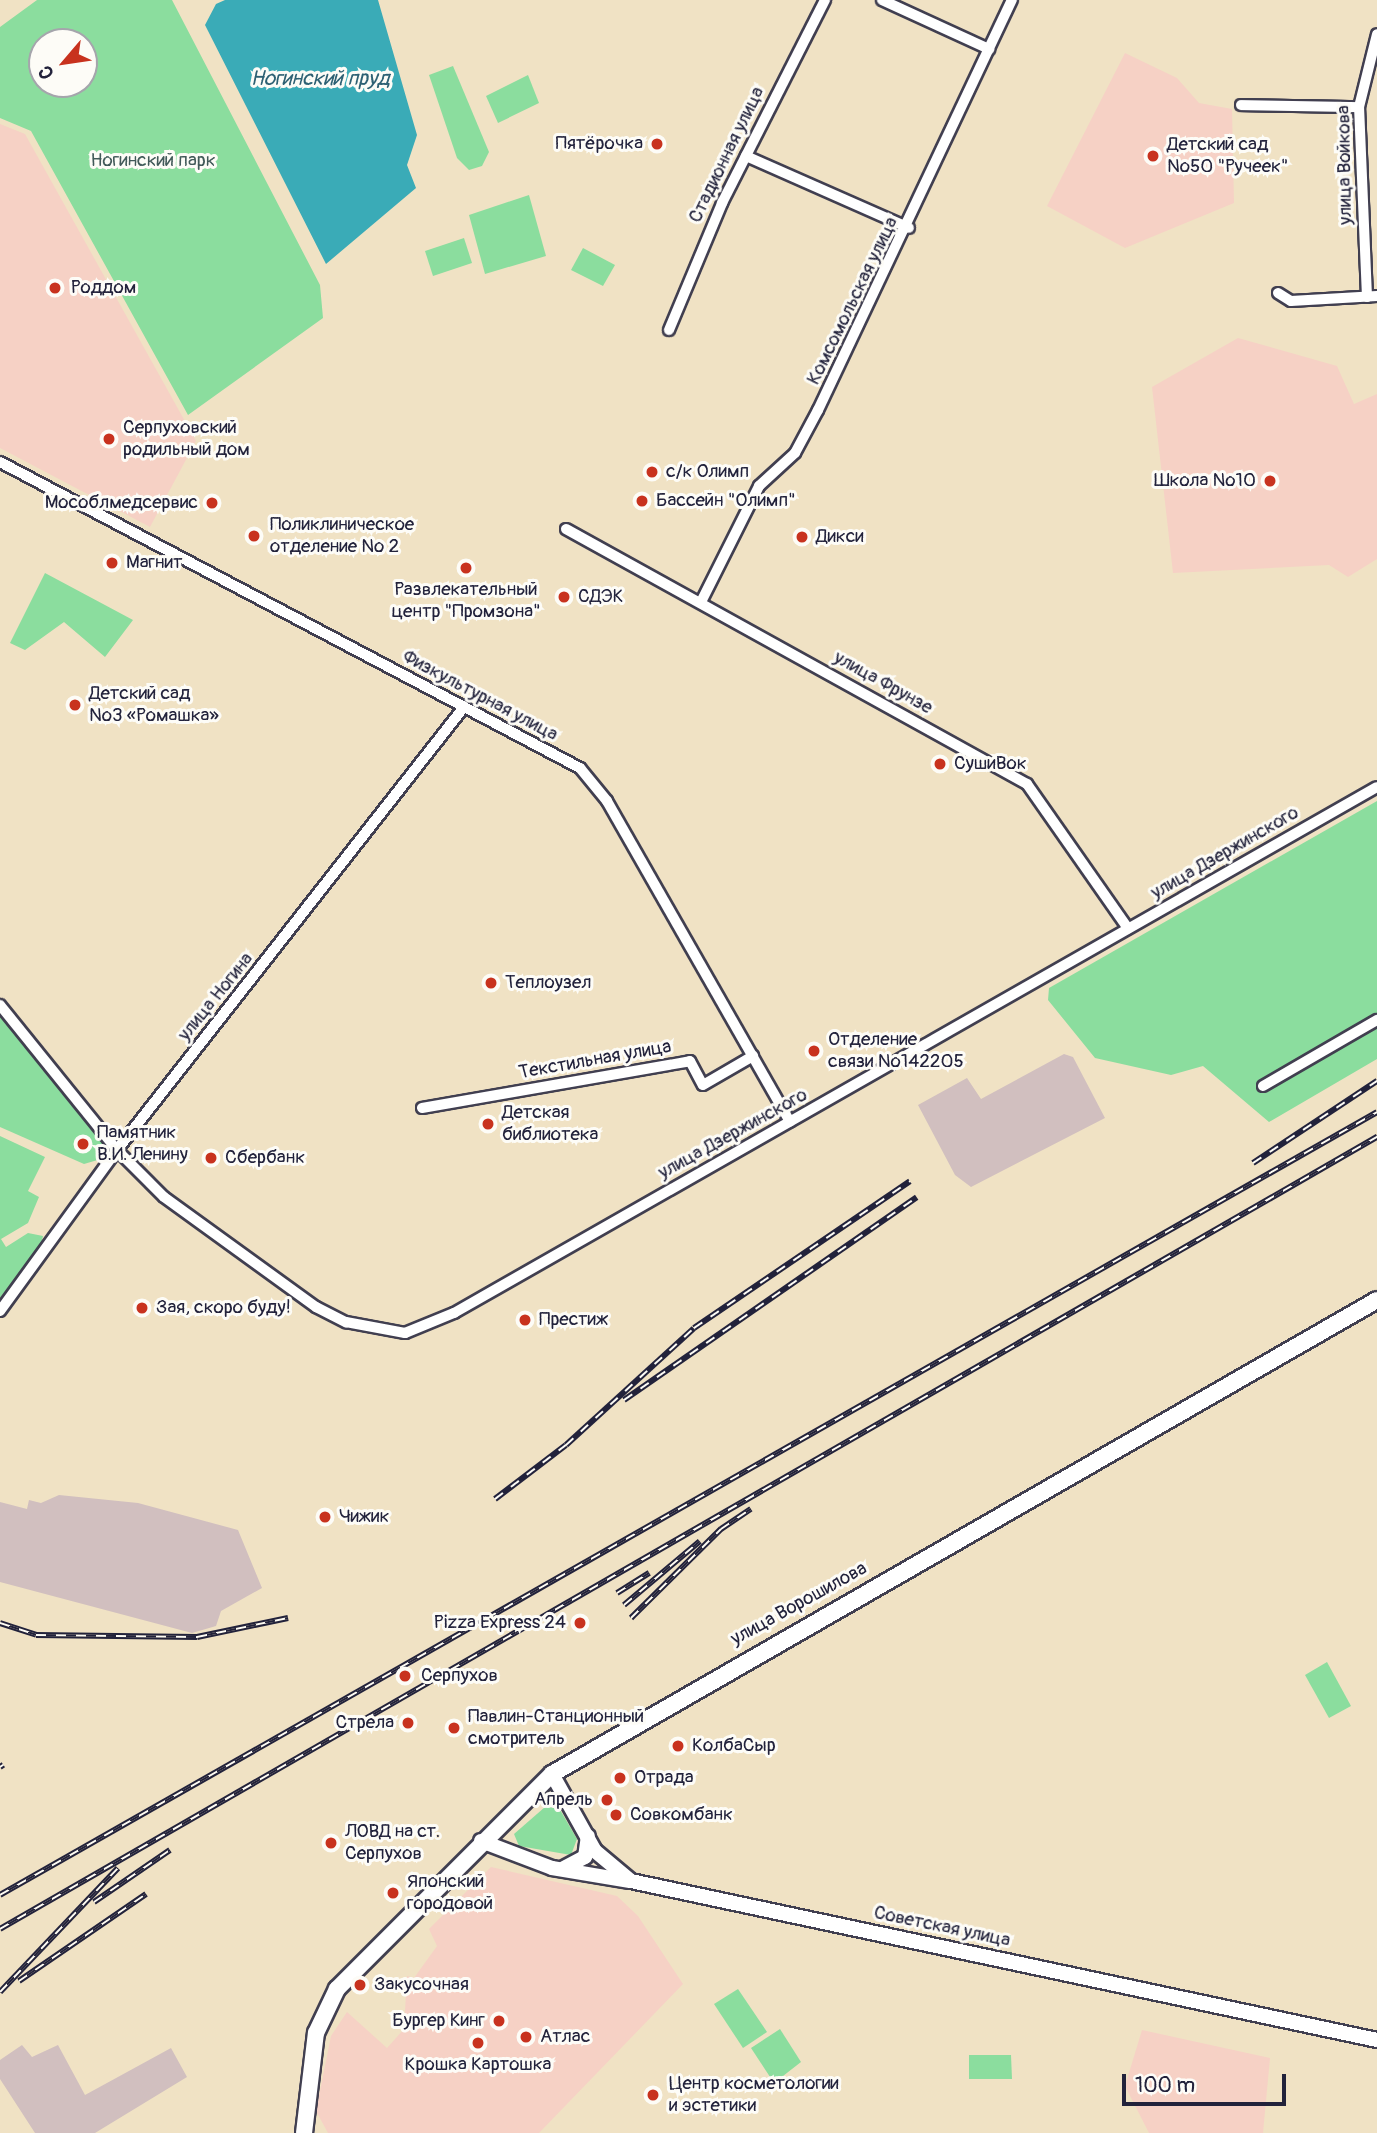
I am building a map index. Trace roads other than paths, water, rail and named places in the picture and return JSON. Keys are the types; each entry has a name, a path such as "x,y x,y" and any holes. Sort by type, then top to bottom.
{"main road":[{"name":"улица Ворошилова","path":"306,2132 316,2033 351,1971 552,1774 1377,1300"}],"street":[{"name":"Стадионная улица","path":"669,330 746,156 825,0"},
{"path":"882,0 989,49"},
{"name":"Комсомольская улица","path":"701,602 759,486 795,453 909,228 1012,0"},
{"name":"улица Войкова","path":"1372,297 1359,107 1377,34"},
{"path":"1241,105 1359,107"},
{"path":"746,156 909,228"},
{"path":"1278,293 1291,301 1372,297"},
{"name":"Физкультурная улица","path":"0,462 580,768 607,801 790,1122"},
{"name":"улица Фрунзе","path":"566,529 1027,783 1128,928"},
{"name":"улица Ногина","path":"0,1311 117,1150 464,707"},
{"name":"улица Дзержинского","path":"117,1150 164,1197 316,1307 346,1322 405,1334 454,1313 1377,787"},
{"path":"0,1005 117,1150"},
{"path":"1263,1086 1377,1020"},
{"name":"Текстильная улица","path":"422,1108 690,1061 703,1085 753,1056"},
{"name":"Советская улица","path":"552,1774 602,1859 631,1881 1377,2040"},
{"path":"552,1868 579,1864 589,1849 587,1835"},
{"path":"481,1841 552,1868 631,1881"}],"water":[{"name":"Ногинский пруд","path":"225,0 378,0 417,135 407,165 416,188 326,264 205,25 216,4"}],"railway":[{"path":"1253,1163 1377,1081"},
{"path":"0,1895 1377,1112"},
{"path":"0,1929 1377,1137"},
{"path":"495,1499 566,1445 694,1328 910,1181"},
{"path":"624,1400 917,1197"},
{"path":"631,1618 721,1529 751,1509"},
{"path":"624,1605 700,1541"},
{"path":"617,1593 649,1573"},
{"path":"0,1623 36,1635 197,1637 288,1618"},
{"path":"94,1902 170,1850"},
{"path":"0,1992 118,1868"},
{"path":"19,1981 146,1894"}],"place":[{"name":"Пятёрочка","path":"657,144"},
{"name":"Детский сад №50 \"Ручеек\"","path":"1153,156"},
{"name":"Роддом","path":"55,288"},
{"name":"Серпуховский родильный дом","path":"109,439"},
{"name":"с/к Олимп","path":"652,472"},
{"name":"Школа №10","path":"1270,481"},
{"name":"Бассейн \"Олимп\"","path":"642,501"},
{"name":"Мособлмедсервис","path":"212,503"},
{"name":"Поликлиническое отделение № 2","path":"254,536"},
{"name":"Дикси","path":"802,537"},
{"name":"Магнит","path":"112,563"},
{"name":"Развлекательный центр \"Промзона\"","path":"466,568"},
{"name":"СДЭК","path":"564,597"},
{"name":"Детский сад №3 «Ромашка»","path":"75,705"},
{"name":"СушиВок","path":"940,764"},
{"name":"Теплоузел","path":"491,983"},
{"name":"Отделение связи №142205","path":"814,1051"},
{"name":"Детская библиотека","path":"488,1124"},
{"name":"Памятник В.И. Ленину","path":"83,1144"},
{"name":"Сбербанк","path":"211,1158"},
{"name":"Зая, скоро буду!","path":"142,1308"},
{"name":"Престиж","path":"525,1320"},
{"name":"Чижик","path":"325,1517"},
{"name":"Pizza Express 24","path":"580,1623"},
{"name":"Серпухов","path":"405,1676"},
{"name":"Стрела","path":"408,1723"},
{"name":"Павлин-Станционный смотритель","path":"454,1728"},
{"name":"КолбаСыр","path":"678,1746"},
{"name":"Отрада","path":"620,1778"},
{"name":"Апрель","path":"607,1800"},
{"name":"Совкомбанк","path":"616,1815"},
{"name":"ЛОВД на ст. Серпухов","path":"331,1843"},
{"name":"Японский городовой","path":"393,1893"},
{"name":"Закусочная","path":"360,1985"},
{"name":"Бургер Кинг","path":"499,2021"},
{"name":"Атлас","path":"526,2037"},
{"name":"Крошка Картошка","path":"478,2043"},
{"name":"Центр косметологии и эстетики","path":"653,2095"}],"park label":[{"name":"Ногинский парк","path":"153,161"}]}
